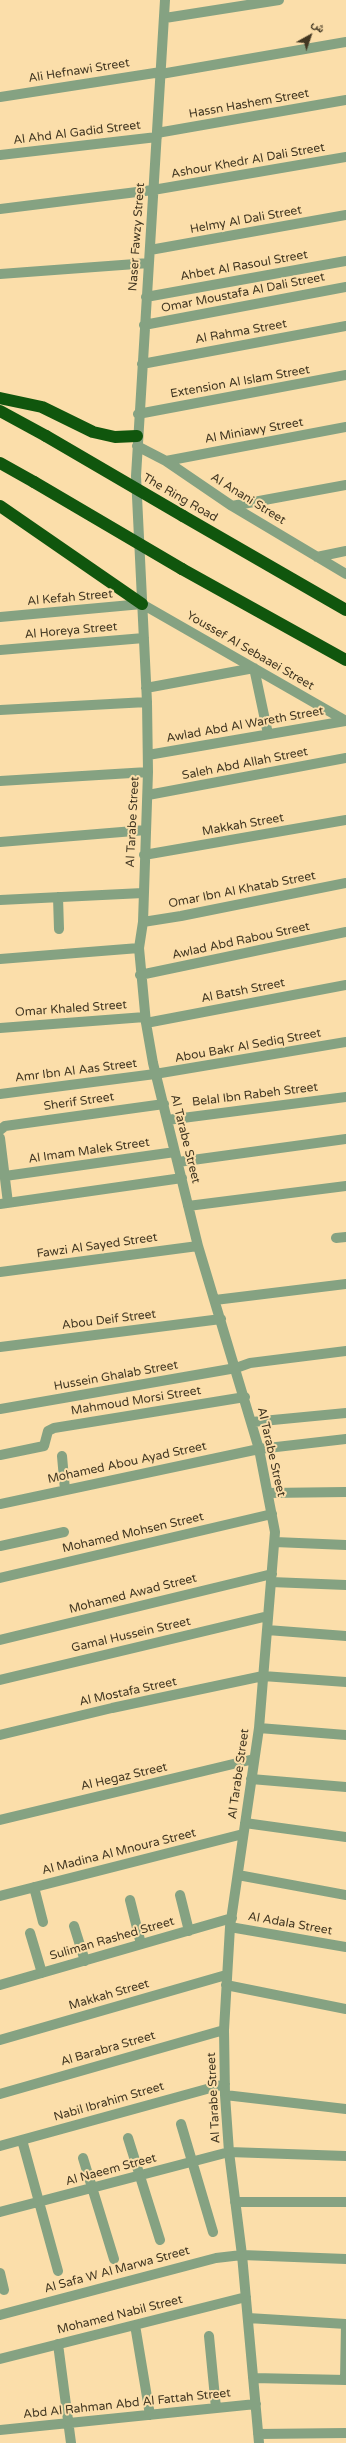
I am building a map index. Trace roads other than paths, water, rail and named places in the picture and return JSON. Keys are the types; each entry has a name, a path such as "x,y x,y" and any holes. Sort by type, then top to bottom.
{"highway":[{"path":"0,398 42,407 94,432 137,441"},
{"name":"The Ring Road","path":"0,411 46,436 346,610"},
{"path":"0,464 34,482 182,569 346,660"},
{"path":"0,506 142,604"}],"street":[{"name":"Naser Fawzy Street","path":"136,476 138,414 154,190 165,0"},
{"path":"165,18 279,0"},
{"name":"Ali Hefnawi Street","path":"0,97 161,73 346,42"},
{"name":"Hassn Hashem Street","path":"157,135 346,100"},
{"name":"Al Ahd Al Gadid Street","path":"0,155 157,135"},
{"name":"Ashour Khedr Al Dali Street","path":"0,208 154,190 346,157"},
{"name":"Helmy Al Dali Street","path":"150,250 346,215"},
{"name":"Ahbet Al Rasoul Street","path":"146,297 346,261"},
{"path":"0,274 149,263"},
{"name":"Omar Moustafa Al Dali Street","path":"144,325 346,287"},
{"name":"Al Rahma Street","path":"142,364 346,326"},
{"name":"Extension Al Islam Street","path":"138,414 346,375"},
{"name":"Al Miniawy Street","path":"166,461 346,427"},
{"name":"Al Anani Street","path":"137,441 232,506 346,574"},
{"name":"Al Tarabe Street","path":"136,476 147,702 148,755 143,922 139,948 145,1020 155,1074 164,1104 198,1246 245,1397 259,1449 272,1514 275,1542 259,1728 231,1923 226,1980 224,2030 225,2095 229,2152 242,2254 258,2439"},
{"path":"232,506 346,485"},
{"path":"317,557 346,552"},
{"name":"Al Kefah Street","path":"0,617 142,604"},
{"name":"Youssef Al Sebaaei Street","path":"142,604 346,721"},
{"name":"Al Horeya Street","path":"0,650 144,638"},
{"path":"146,688 254,668 268,734"},
{"path":"0,710 147,702"},
{"name":"Awlad Abd Al Wareth Street","path":"148,755 346,721"},
{"name":"Saleh Abd Allah Street","path":"148,795 346,758"},
{"path":"0,781 148,772"},
{"name":"Makkah Street","path":"144,855 346,820"},
{"path":"0,842 146,830"},
{"name":"Omar Ibn Al Khatab Street","path":"143,922 188,915 346,883"},
{"path":"0,900 143,893"},
{"path":"58,897 59,929"},
{"name":"Awlad Abd Rabou Street","path":"140,974 346,932"},
{"path":"0,959 139,948"},
{"name":"Al Batsh Street","path":"145,1020 346,985"},
{"name":"Omar Khaled Street","path":"0,1028 145,1020"},
{"name":"Abou Bakr Al Sediq Street","path":"155,1074 346,1042"},
{"name":"Amr Ibn Al Aas Street","path":"0,1094 155,1074"},
{"name":"Belal Ibn Rabeh Street","path":"168,1120 346,1097"},
{"name":"Sherif Street","path":"0,1130 5,1126 164,1104"},
{"path":"0,1138 1,1156 5,1176 4,1204 182,1178"},
{"name":"Al Imam Malek Street","path":"5,1176 346,1139"},
{"path":"188,1206 346,1186"},
{"name":"Fawzi Al Sayed Street","path":"0,1272 198,1246"},
{"path":"215,1300 346,1284"},
{"name":"Abou Deif Street","path":"0,1347 221,1319"},
{"name":"Hussein Ghalab Street","path":"0,1409 236,1368 250,1364 346,1351"},
{"name":"Mahmoud Morsi Street","path":"0,1455 44,1446 48,1431 54,1428 245,1397"},
{"path":"252,1422 346,1413"},
{"name":"Mohamed Abou Ayad Street","path":"0,1504 259,1449 346,1439"},
{"path":"62,1456 65,1490"},
{"path":"268,1493 346,1492"},
{"name":"Mohamed Mohsen Street","path":"0,1578 272,1514"},
{"path":"0,1546 64,1532"},
{"path":"275,1542 346,1545"},
{"name":"Mohamed Awad Street","path":"0,1640 272,1578 346,1586"},
{"name":"Gamal Hussein Street","path":"0,1680 268,1616"},
{"path":"267,1630 346,1636"},
{"name":"Al Mostafa Street","path":"0,1735 112,1708 263,1676 346,1682"},
{"path":"259,1728 346,1735"},
{"name":"Al Hegaz Street","path":"0,1820 254,1759"},
{"path":"251,1779 346,1787"},
{"path":"245,1823 346,1837"},
{"name":"Al Madina Al Mnoura Street","path":"0,1896 244,1834"},
{"path":"238,1875 346,1895"},
{"path":"34,1887 43,1922"},
{"path":"180,1895 189,1930"},
{"path":"130,1900 141,1944"},
{"name":"Suliman Rashed Street","path":"0,1985 189,1930 231,1923"},
{"name":"Al Adala Street","path":"231,1923 346,1947"},
{"path":"74,1926 85,1960"},
{"path":"30,1933 42,1973"},
{"path":"226,1980 346,2009"},
{"name":"Makkah Street","path":"0,2040 226,1980"},
{"name":"Al Barabra Street","path":"0,2094 224,2030"},
{"name":"Nabil Ibrahim Street","path":"0,2146 225,2084"},
{"path":"225,2095 346,2109"},
{"path":"181,2124 213,2232"},
{"path":"128,2138 160,2240"},
{"path":"22,2140 58,2271"},
{"name":"Al Naeem Street","path":"0,2212 229,2152 346,2156"},
{"path":"83,2158 114,2259"},
{"path":"235,2202 346,2202"},
{"name":"Al Safa W Al Marwa Street","path":"0,2315 191,2264 242,2254 346,2259"},
{"path":"0,2273 4,2290"},
{"name":"Mohamed Nabil Street","path":"0,2359 246,2297"},
{"path":"248,2318 346,2324 346,2380 253,2378"},
{"path":"135,2324 150,2415"},
{"path":"209,2336 216,2408"},
{"path":"58,2344 71,2443"},
{"name":"Abd Al Rahman Abd Al Fattah Street","path":"0,2430 256,2404"},
{"path":"258,2439 346,2432"}]}
